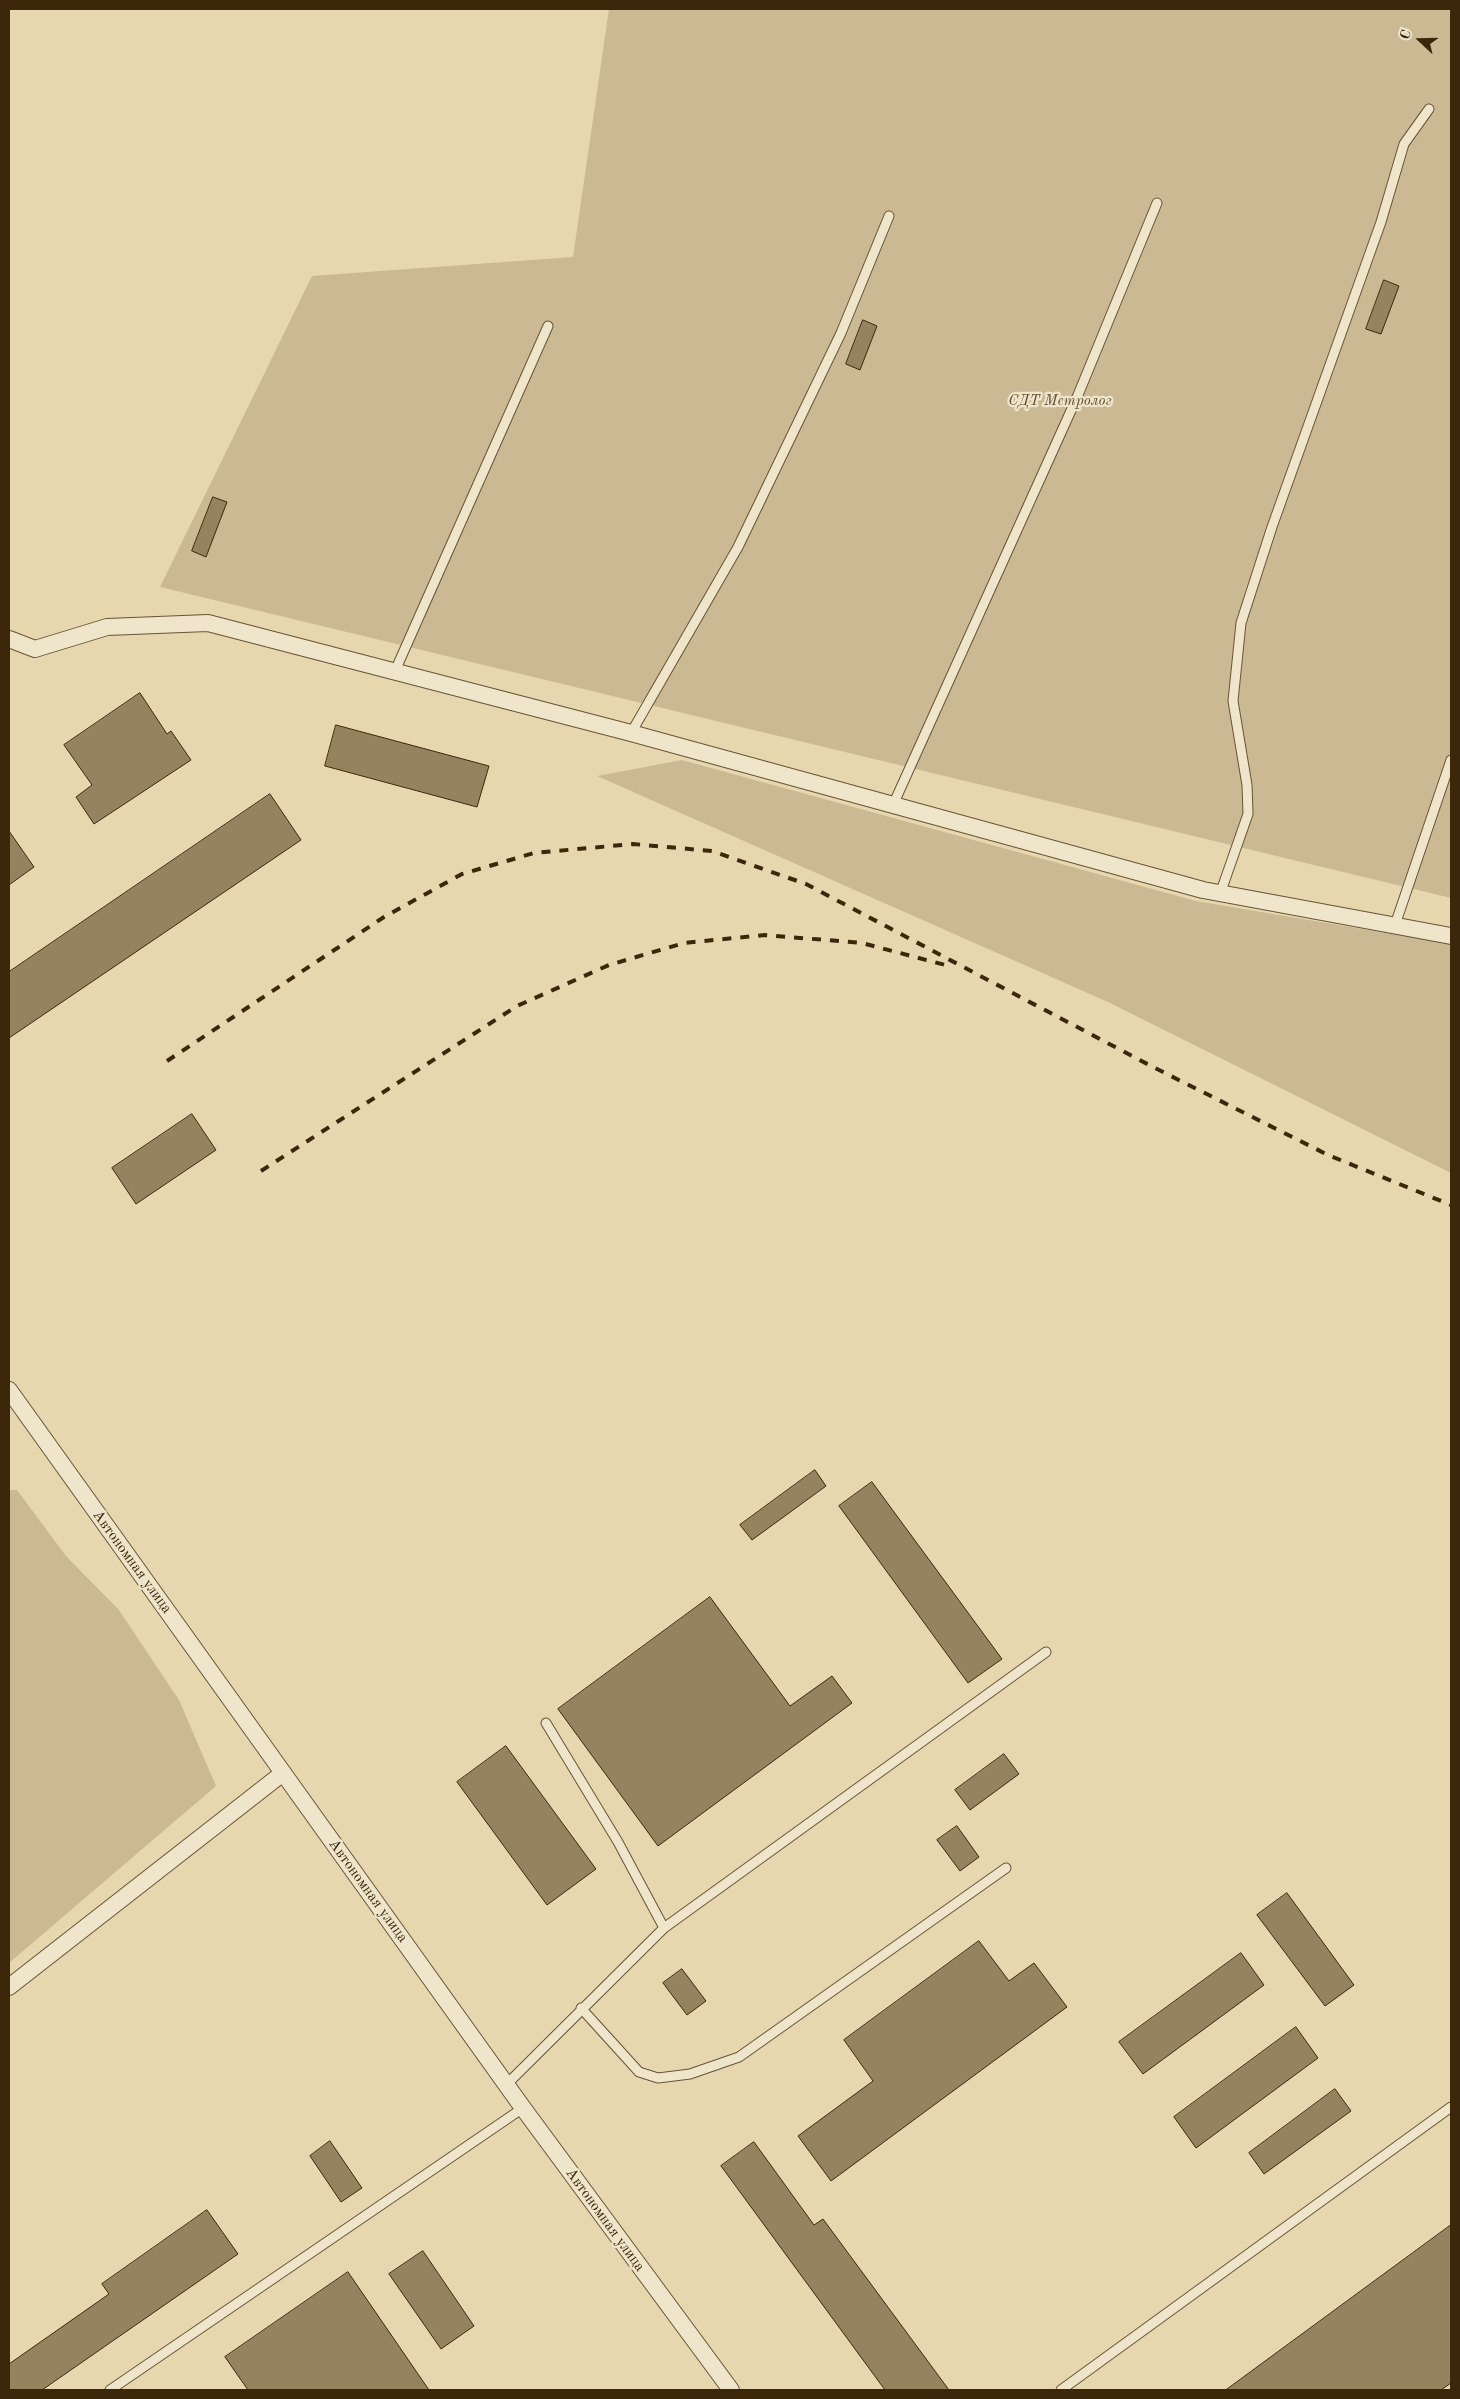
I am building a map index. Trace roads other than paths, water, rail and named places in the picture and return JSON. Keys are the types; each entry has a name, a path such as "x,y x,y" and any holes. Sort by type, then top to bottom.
{"street":[{"path":"9,639 35,649 107,627 208,623 631,733 1220,894 1451,936"},
{"name":"Автономная улица","path":"9,1390 522,2108 730,2390"},
{"path":"9,1987 283,1773"}],"lane":[{"path":"1220,894 1248,814 1247,785 1233,701 1241,623 1272,527 1381,222 1404,144 1429,109"},
{"path":"893,805 1078,395 1157,203"},
{"path":"631,733 738,547 841,333 889,216"},
{"path":"395,672 548,326"},
{"path":"1395,925 1451,760"},
{"path":"506,2085 664,1928 1046,1652"},
{"path":"546,1723 618,1842 664,1928"},
{"path":"582,2008 639,2072 658,2078 690,2074 739,2057 1006,1868"},
{"path":"1061,2390 1451,2107"},
{"path":"110,2390 522,2108"}],"railway":[{"path":"167,1061 384,917 462,874 534,853 633,844 712,851 806,884 1153,1067 1328,1155 1451,1205"},
{"path":"261,1171 517,1006 609,965 684,943 765,935 862,943 949,966"}],"park label":[{"name":"СДТ Метролог","path":"1060,401"}]}
